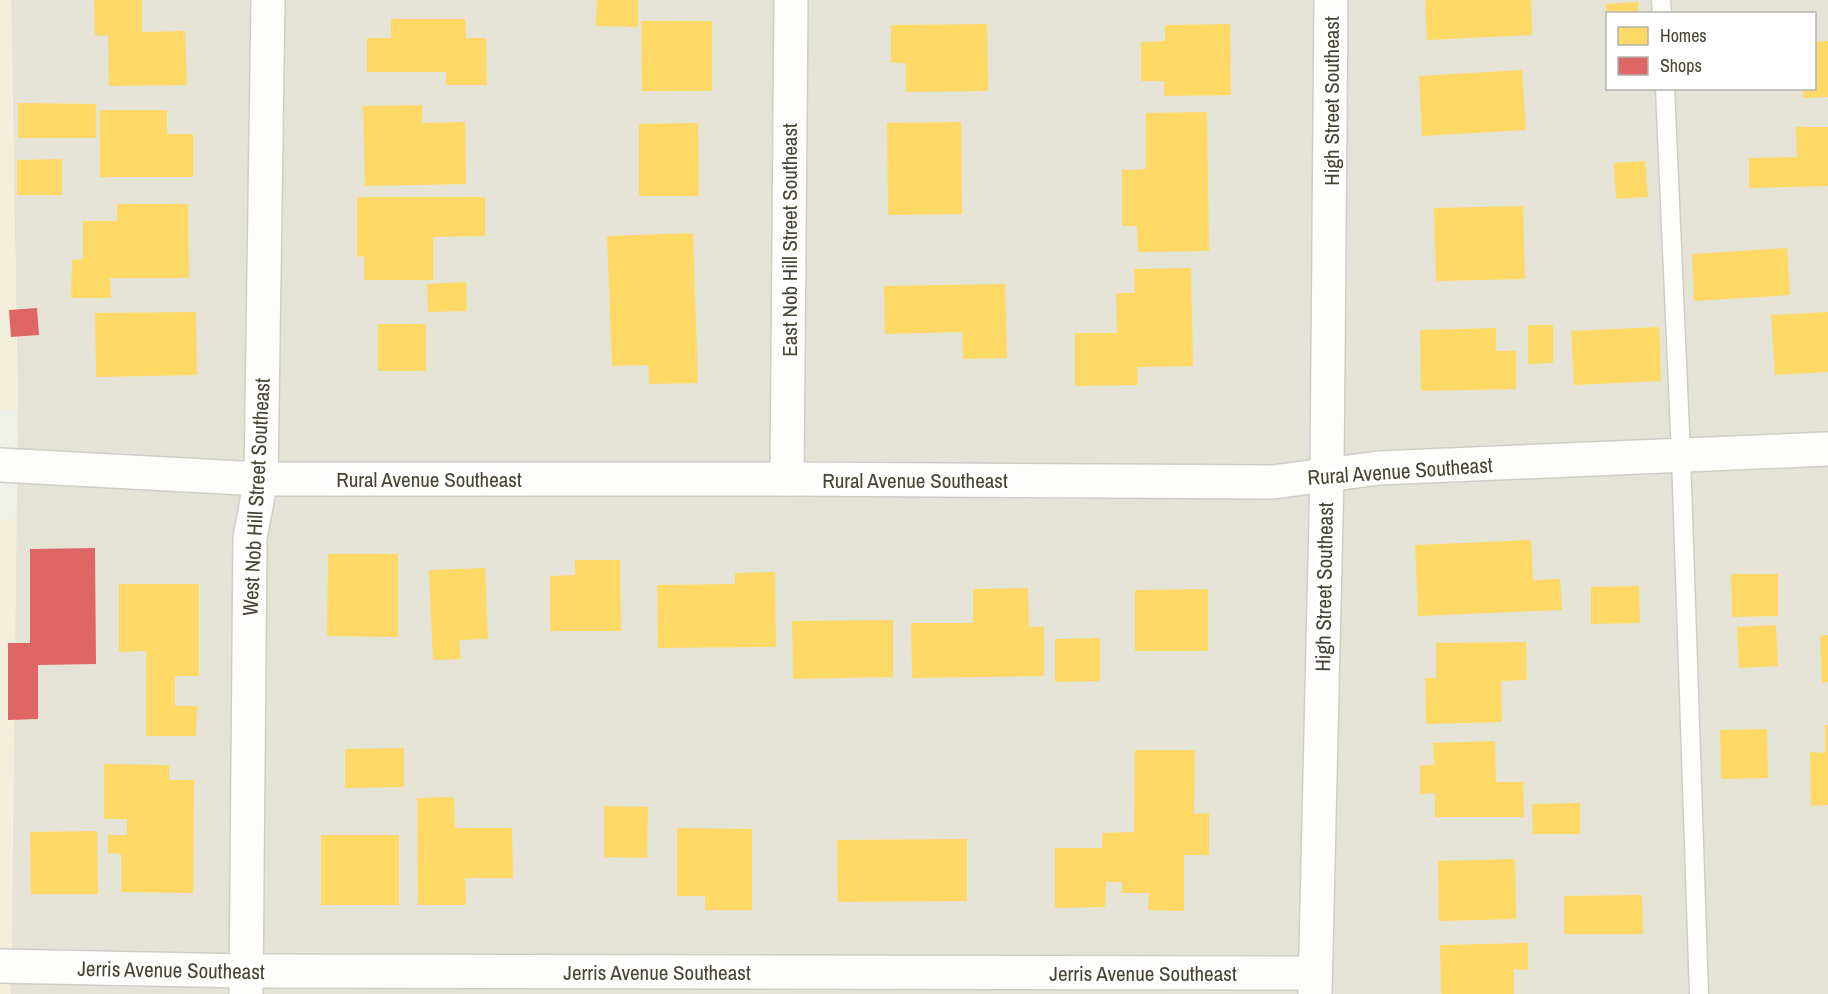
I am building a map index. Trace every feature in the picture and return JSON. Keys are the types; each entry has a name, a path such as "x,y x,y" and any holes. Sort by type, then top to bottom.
{"street":[{"name":"West Nob Hill Street Southeast","path":"246,983 250,538 261,478 268,0"},
{"name":"East Nob Hill Street Southeast","path":"787,479 792,0"},
{"name":"High Street Southeast","path":"1315,984 1327,474 1331,0"},
{"name":"Rural Avenue Southeast","path":"0,465 261,478 1273,482 1379,468 1828,449"},
{"name":"Jerris Avenue Southeast","path":"0,966 246,983 1315,984"}],"lane":[{"path":"1665,90 1681,455 1699,994"}],"shaded area":[{"path":"0,0 11,0 18,409 0,410"},
{"path":"11,0 1828,0 1828,994 11,994 18,409"},
{"path":"16,519 11,994 0,994 0,520"}],"building: Homes":[{"path":"94,0 142,0 142,32 185,31 187,85 109,86 108,35 95,36"},
{"path":"597,0 638,0 638,27 596,26"},
{"path":"1425,0 1531,0 1532,35 1427,40"},
{"path":"1638,2 1638,12 1607,12 1606,4"},
{"path":"391,19 465,19 466,38 486,38 487,85 446,85 446,72 367,72 367,38 391,38"},
{"path":"641,21 712,21 712,91 642,91"},
{"path":"987,24 988,91 906,92 906,63 891,63 891,25"},
{"path":"1230,24 1231,95 1164,96 1164,81 1141,81 1141,42 1165,41 1165,25"},
{"path":"1828,41 1828,97 1803,98 1803,90 1816,90 1816,42"},
{"path":"1522,70 1526,130 1422,136 1419,76"},
{"path":"18,103 96,104 96,138 18,138"},
{"path":"422,105 422,123 465,122 466,184 365,186 363,106"},
{"path":"100,110 167,110 167,134 193,134 193,177 100,177"},
{"path":"1207,112 1209,251 1138,252 1137,226 1122,226 1122,170 1146,169 1146,113"},
{"path":"961,122 962,214 888,215 887,123"},
{"path":"698,123 699,196 639,196 639,124"},
{"path":"1796,127 1828,127 1828,186 1749,188 1749,158 1797,157"},
{"path":"62,159 62,195 17,195 17,160"},
{"path":"1645,161 1648,197 1616,199 1614,163"},
{"path":"357,197 485,197 485,236 433,237 433,280 364,280 364,256 357,257"},
{"path":"117,204 188,204 189,278 110,278 111,298 71,298 72,260 83,259 83,221 117,221"},
{"path":"1523,206 1525,279 1436,281 1434,208"},
{"path":"693,233 698,383 649,384 648,365 612,366 607,236"},
{"path":"1787,248 1790,295 1694,301 1692,254"},
{"path":"1191,268 1193,366 1137,367 1138,385 1075,386 1075,333 1117,333 1116,293 1135,293 1134,269"},
{"path":"466,282 467,311 428,312 427,284"},
{"path":"1005,284 1007,358 963,359 962,332 885,334 884,286"},
{"path":"196,312 197,375 96,377 95,313"},
{"path":"1828,312 1828,372 1775,375 1771,315"},
{"path":"378,324 426,324 426,371 378,371"},
{"path":"1528,325 1553,325 1553,363 1528,364"},
{"path":"1659,327 1661,381 1574,385 1571,331"},
{"path":"1496,328 1496,351 1516,351 1516,389 1421,391 1420,330"},
{"path":"1531,540 1533,580 1560,579 1562,610 1418,616 1415,545"},
{"path":"328,554 398,554 398,637 327,636"},
{"path":"575,560 620,560 621,631 550,631 550,576 575,575"},
{"path":"485,568 488,639 459,640 461,659 433,660 429,570"},
{"path":"775,572 776,647 658,648 657,585 735,584 735,573"},
{"path":"1731,574 1778,574 1778,616 1732,617"},
{"path":"119,584 199,584 199,676 175,676 175,706 197,706 196,736 146,736 146,651 119,652"},
{"path":"1639,586 1640,623 1591,624 1591,587"},
{"path":"1028,588 1029,627 1044,627 1044,676 912,678 911,623 973,623 973,589"},
{"path":"1208,589 1208,651 1135,651 1135,590"},
{"path":"893,620 893,677 793,679 792,621"},
{"path":"1776,625 1778,666 1739,668 1737,627"},
{"path":"1828,635 1828,682 1822,683 1820,636"},
{"path":"1100,638 1100,681 1055,682 1055,639"},
{"path":"1526,642 1527,680 1501,681 1502,722 1426,724 1425,678 1436,678 1436,643"},
{"path":"1825,725 1828,725 1828,805 1811,806 1810,752 1825,753"},
{"path":"1767,729 1768,778 1721,779 1720,730"},
{"path":"1495,741 1496,782 1523,782 1524,817 1435,817 1435,793 1420,794 1420,765 1434,765 1433,743"},
{"path":"404,748 404,787 345,788 345,749"},
{"path":"1135,750 1195,750 1194,814 1209,813 1209,855 1184,855 1184,911 1148,910 1149,893 1122,893 1122,882 1106,882 1105,907 1055,908 1055,848 1102,848 1102,833 1134,832"},
{"path":"104,764 169,765 169,780 194,780 193,893 121,892 121,854 108,853 108,835 127,835 127,819 104,819"},
{"path":"454,797 455,828 512,828 513,878 465,878 466,905 418,905 417,798"},
{"path":"1580,803 1580,834 1533,834 1532,804"},
{"path":"604,806 648,807 647,858 604,857"},
{"path":"677,828 752,829 752,910 705,910 705,896 677,896"},
{"path":"97,831 98,894 31,894 30,832"},
{"path":"321,835 399,835 399,905 321,905"},
{"path":"967,839 967,901 838,902 837,840"},
{"path":"1515,859 1516,919 1439,921 1438,861"},
{"path":"1642,895 1643,934 1564,934 1564,896"},
{"path":"1528,943 1528,970 1514,969 1514,994 1441,994 1440,945"}],"building: Shops":[{"path":"37,308 39,335 11,337 9,310"},
{"path":"95,548 96,664 38,665 38,719 8,720 8,643 30,643 30,549"}]}
